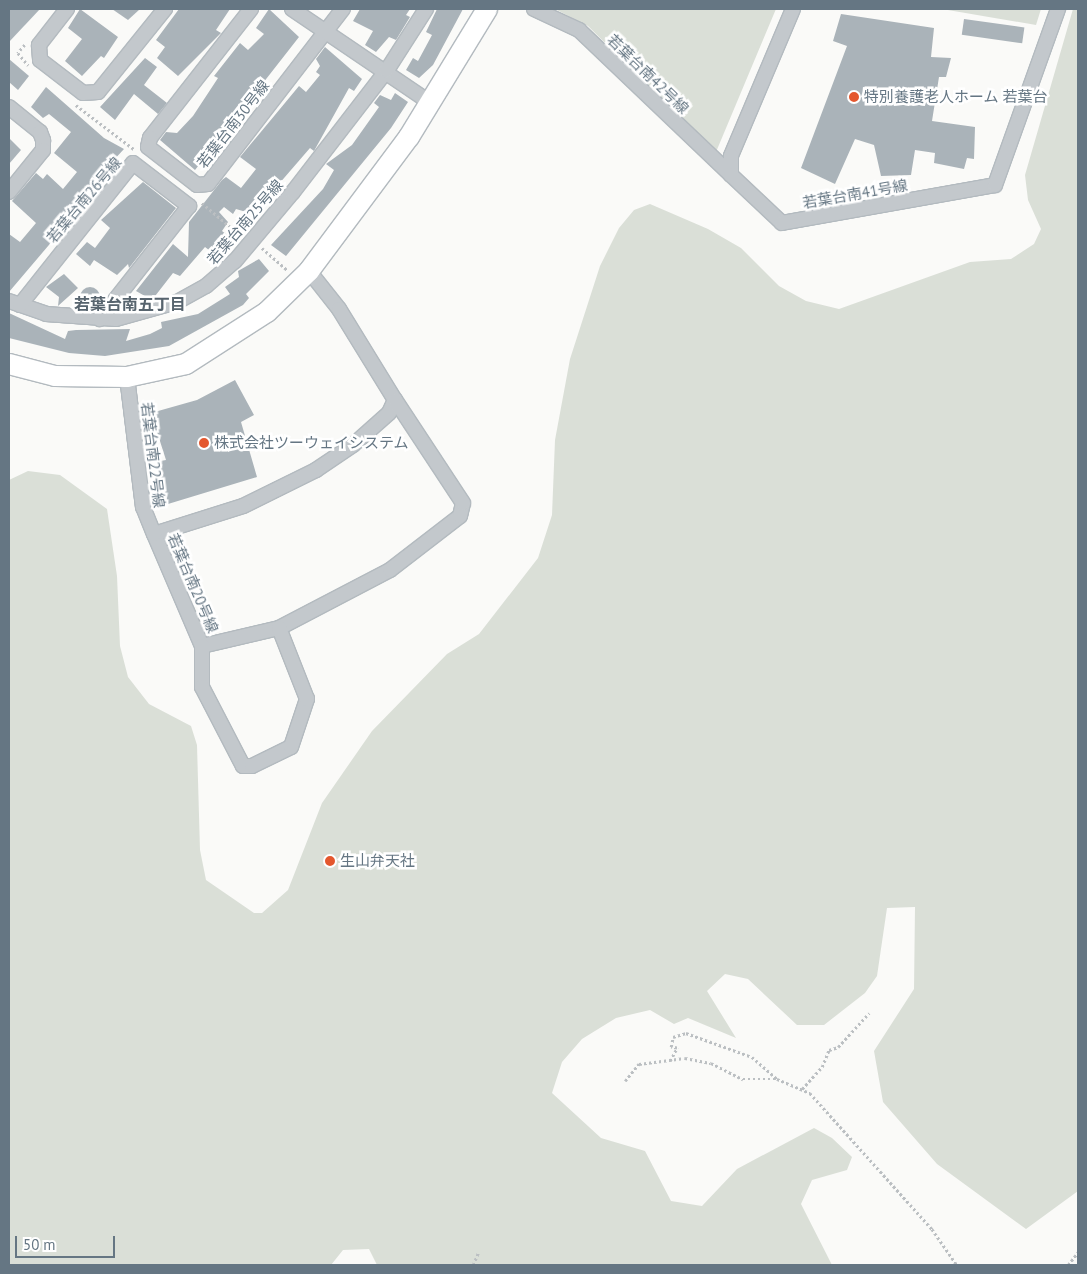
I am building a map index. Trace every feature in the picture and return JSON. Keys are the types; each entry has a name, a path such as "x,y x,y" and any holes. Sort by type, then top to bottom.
{"street":[{"path":"68,9 39,45 40,60 83,93 98,92 165,9"},
{"name":"若葉台南30号線","path":"251,9 150,138 148,147 197,185 208,184 325,32"},
{"path":"292,9 325,32 387,70 431,104"},
{"path":"325,32 343,9"},
{"name":"若葉台南25号線","path":"14,303 46,314 100,319 132,317 177,302 220,276 253,242 387,70 426,9"},
{"path":"9,364 55,376 127,377 186,364 226,342 267,312 309,271 431,104 487,9"},
{"name":"若葉台南42号線","path":"534,9 580,30 731,175"},
{"path":"731,175 731,156 793,9"},
{"name":"若葉台南41号線","path":"731,175 782,223 994,186 1058,9"},
{"path":"9,107 40,132 43,140 43,150 9,192"},
{"name":"若葉台南26号線","path":"14,303 133,163 190,206 100,319"},
{"name":"若葉台南20号線","path":"309,271 339,309 395,400 463,503 460,516 390,570 279,628 202,646 154,534 242,506 301,479 353,444 389,413 395,400"},
{"name":"若葉台南22号線","path":"127,377 143,507 154,534"},
{"path":"202,646 202,687 242,766 252,766 292,748 307,699 279,628"}],"path":[{"path":"258,245 287,270"},
{"path":"802,1089 822,1067 829,1050 838,1047 869,1013"},
{"path":"670,1061 677,1048 671,1047 673,1037 686,1033 752,1057 777,1079 802,1089 827,1109 875,1170 932,1229 957,1265"},
{"path":"625,1081 639,1064 685,1058 711,1063 744,1079 777,1079"},
{"path":"1068,1265 1078,1252"},
{"path":"473,1265 478,1253"}],"shaded area":[{"path":"555,9 776,9 716,152 588,26"},
{"path":"942,9 1041,9 1036,25"},
{"path":"1073,9 1078,9 1078,1191 1026,1229 937,1164 883,1102 874,1051 914,989 915,907 887,908 877,976 865,993 824,1025 797,1025 748,979 725,974 707,991 736,1038 688,1018 674,1024 650,1010 616,1018 582,1039 562,1062 552,1093 601,1138 645,1151 671,1201 702,1206 737,1169 814,1128 832,1138 852,1157 847,1170 812,1180 801,1204 832,1265 377,1265 369,1249 343,1250 331,1265 9,1265 9,480 28,471 60,475 107,509 117,576 120,646 128,677 149,704 191,726 197,745 200,850 206,880 254,913 262,913 288,890 322,803 372,731 447,654 479,634 538,558 552,515 555,440 570,359 600,266 619,228 634,210 650,204 708,229 741,248 779,286 806,301 839,309 970,262 1011,259 1034,244 1041,229 1028,200 1025,175"}],"building":[{"path":"9,9 40,9 9,42"},
{"path":"80,9 118,37 104,58 101,56 82,76 65,61 82,39 68,28"},
{"path":"112,9 140,9 128,20"},
{"path":"179,9 230,9 216,30 221,33 178,76 157,58 165,47 156,40"},
{"path":"269,9 299,37 195,170 160,140 166,132 177,133 193,116 218,78 214,76 240,43 248,50 264,34 256,28"},
{"path":"360,9 410,9 406,15 410,17 396,40 389,37 376,52 365,45 373,31 353,21"},
{"path":"437,9 463,9 433,65 419,78 406,70 413,58 418,61 432,35 426,32"},
{"name":"特別養護老人ホーム 若葉台","path":"841,14 934,28 931,57 951,58 946,77 939,77 932,121 975,127 974,159 967,158 964,169 934,163 935,153 915,150 911,175 881,176 874,145 855,139 835,184 801,168 847,46 833,41"},
{"path":"964,19 1024,27 1022,43 962,35"},
{"path":"325,47 362,79 354,91 349,88 314,151 310,148 253,214 236,209 233,214 224,207 219,212 228,222 222,231 236,242 222,260 205,247 180,276 173,273 152,300 136,291 173,244 188,257 189,222 222,180 226,177 241,188 256,169 240,157 299,86 306,92 320,75 316,72 320,66 316,59"},
{"path":"145,58 157,67 144,85 167,103 158,114 134,94 115,120 100,107"},
{"path":"9,59 29,76 18,90 9,82"},
{"path":"46,87 104,138 124,149 46,233 54,239 9,292 9,234 20,242 36,223 12,201 36,173 43,179 47,174 63,189 77,172 54,153 71,132 49,114 43,118 31,107"},
{"path":"395,93 408,102 391,128 286,256 271,245 323,189 334,170 326,164 352,145 379,107 374,103 380,95 391,100"},
{"path":"9,138 21,150 9,164"},
{"path":"143,182 176,208 129,268 128,264 117,275 94,260 90,266 76,254 87,242 95,248 110,228 101,220"},
{"path":"259,259 269,271 246,294 249,298 243,305 169,346 105,356 69,353 9,338 9,313 65,339 68,331 76,330 130,329 126,341 150,334 162,328 161,322 198,314 230,294 225,287 239,277 238,271"},
{"path":"64,274 78,288 58,306 59,297 46,287"},
{"path":"90,287 97,290 100,297 97,304 90,307 83,304 80,297 83,290"},
{"name":"株式会社ツーウェイシステム","path":"235,380 254,415 241,422 257,477 168,504 155,462 166,460 151,413 197,400"}],"place":[{"name":"特別養護老人ホーム 若葉台","path":"854,97"},
{"name":"株式会社ツーウェイシステム","path":"204,443"},
{"name":"生山弁天社","path":"330,861"}],"district":[{"name":"若葉台南五丁目","path":"130,304"}]}
